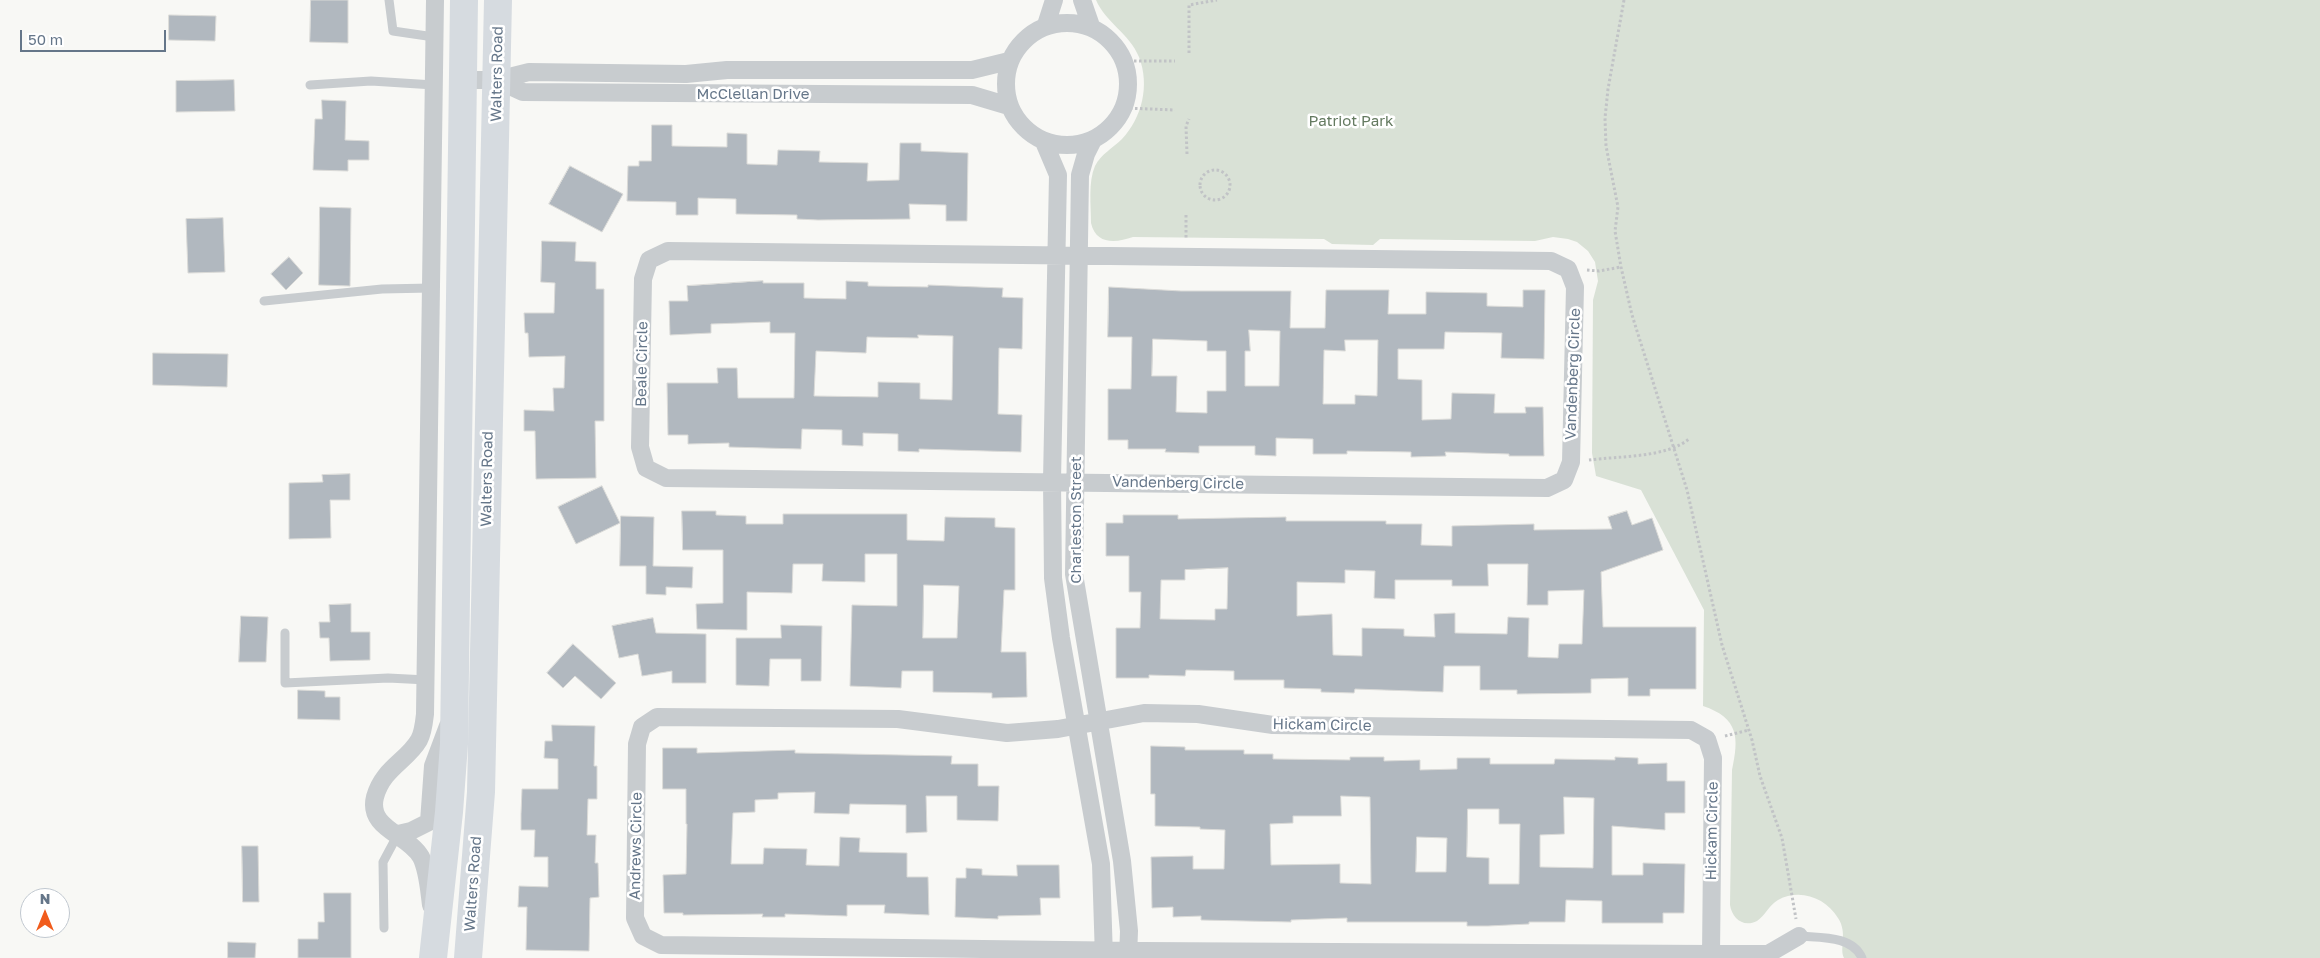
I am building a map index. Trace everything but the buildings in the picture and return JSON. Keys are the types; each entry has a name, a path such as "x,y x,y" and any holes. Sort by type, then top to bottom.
{"main road":[{"name":"Walters Road","path":"434,946 449,812 455,708 464,0"},
{"name":"Walters Road","path":"468,958 481,792 498,0"}],"street":[{"name":"Walters Road","path":"434,946 426,874 421,856 398,834 387,829 379,822 375,810 375,799 388,773 420,738 426,714 435,0"},
{"path":"1046,25 1054,0"},
{"path":"1082,0 1091,26"},
{"path":"1068,21 1091,26 1110,40 1124,61 1128,84 1125,108 1112,128 1093,140 1068,146 1044,142 1023,127 1009,106 1006,85 1009,61 1025,40 1046,25 1068,21"},
{"name":"McClellan Drive","path":"463,80 497,80 529,72 686,74 727,70 972,70 1009,61"},
{"name":"McClellan Drive","path":"497,80 523,92 972,95 1009,106"},
{"name":"Charleston Street","path":"1093,140 1086,154 1080,175 1074,574 1122,861 1128,954"},
{"name":"Charleston Street","path":"1044,142 1058,175 1052,481 1053,578 1101,864 1104,954"},
{"name":"Beale Circle","path":"1075,482 666,478 646,468 640,447 643,279 649,260 668,251 1079,256"},
{"path":"1079,256 1551,261 1568,269"},
{"name":"Vandenberg Circle","path":"1075,482 1547,488 1564,480 1571,462 1575,288 1568,269"},
{"name":"Walters Road","path":"398,834 411,831 429,822 433,766 455,708"},
{"name":"Hickam Circle","path":"1098,721 1144,713 1198,714 1273,725 1692,730 1707,739 1713,758 1711,954"},
{"name":"Andrews Circle","path":"1098,721 1007,734 898,719 657,717 642,727 637,744 635,918 643,936 662,945 1128,954"},
{"path":"1128,954 1768,954 1799,936"}],"lane":[{"path":"389,0 393,31 434,37"},
{"path":"310,85 371,81 434,84"},
{"path":"264,300 382,289 431,288"},
{"path":"285,633 285,683 388,678 426,680"},
{"path":"384,928 383,862 398,834"},
{"path":"1799,936 1843,940 1859,951 1862,958"}],"path":[{"path":"1189,53 1189,6 1217,0"},
{"path":"1624,0 1608,89 1605,118 1606,146 1618,208 1615,231 1621,267 1634,323 1696,528 1722,645 1749,730 1760,776 1782,838 1799,936"},
{"path":"1124,61 1175,61"},
{"path":"1125,108 1176,110"},
{"path":"1187,154 1186,126 1189,119"},
{"path":"1221,170 1230,179 1231,185 1228,193 1223,198 1215,200 1208,198 1203,194 1199,183 1208,171 1221,170"},
{"path":"1186,215 1186,257"},
{"path":"1568,269 1599,271 1621,267"},
{"path":"1571,462 1656,452 1683,444 1690,438"},
{"path":"1707,739 1749,730"}],"green space":[{"name":"Patriot Park","path":"1096,0 2320,0 2320,958 1844,958 1842,950 1843,935 1838,918 1827,905 1812,897 1795,895 1778,900 1757,921 1752,923 1743,922 1736,918 1730,905 1732,770 1735,739 1734,730 1730,723 1715,711 1703,706 1704,610 1641,490 1596,476 1592,453 1593,300 1598,281 1595,262 1588,251 1577,242 1553,237 1535,241 1380,239 1373,245 1332,244 1324,239 1133,237 1107,241 1102,239 1097,235 1091,223 1091,179 1100,158 1122,139 1135,121 1142,101 1144,79 1139,57 1135,49 1100,8"}]}
